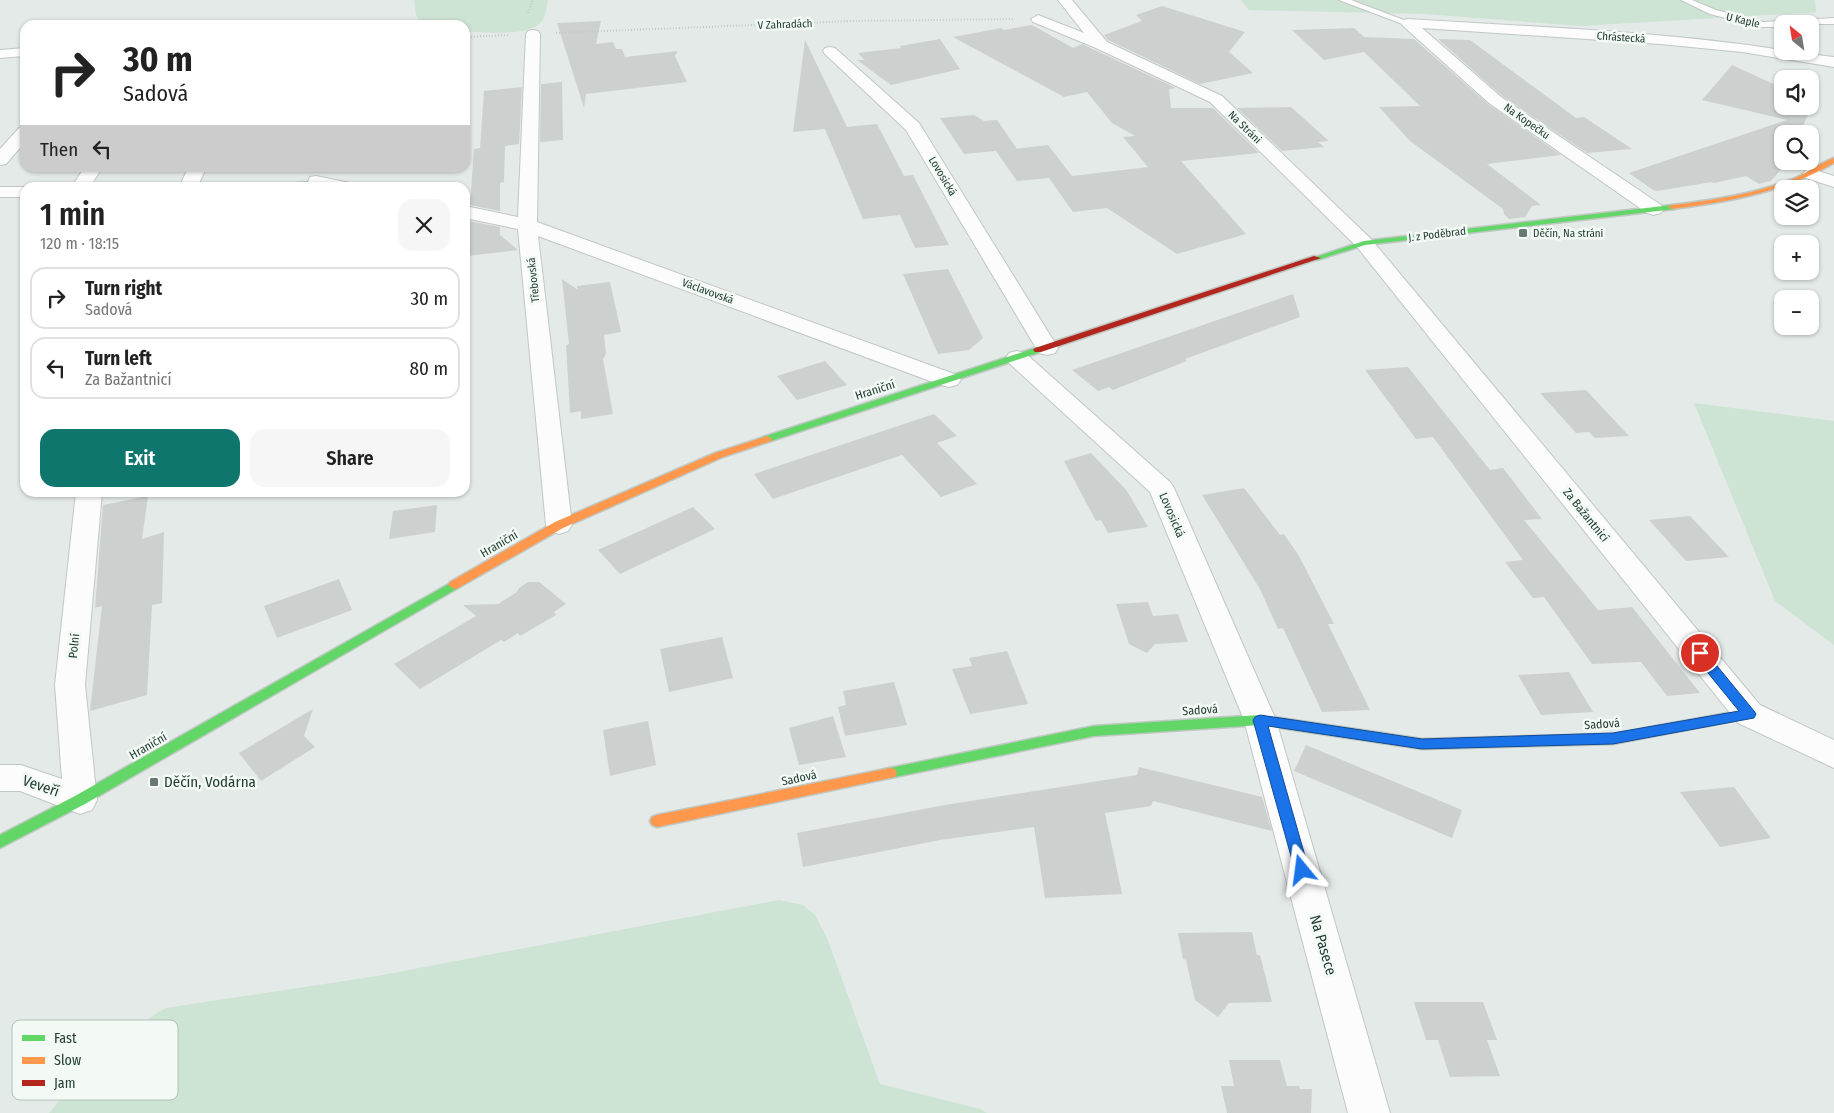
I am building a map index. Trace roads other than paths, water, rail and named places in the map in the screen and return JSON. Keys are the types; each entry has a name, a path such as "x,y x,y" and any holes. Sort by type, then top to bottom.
{"street":[{"name":"Na Stráni","path":"1064,0 1101,45"},
{"name":"Na Stráni","path":"1038,19 1101,45 1216,99 1364,242"},
{"name":"Chrástecká","path":"1408,23 1660,40 1742,48 1834,62"},
{"name":"Na Kopečku","path":"1408,23 1495,100 1654,209"},
{"name":"Třebovská","path":"533,34 527,225 559,525"},
{"name":"Lovosická","path":"830,51 913,126 1047,348"},
{"path":"1,54 20,52"},
{"path":"0,160 20,138"},
{"name":"J. z Poděbrad","path":"1047,348 1364,242 1654,209 1759,194 1788,185 1812,174 1834,160"},
{"path":"1812,174 1834,182"},
{"path":"0,192 20,192"},
{"name":"Václavovská","path":"470,213 527,225 949,380"},
{"name":"Za Bažantnicí","path":"1364,242 1750,714 1834,755"},
{"name":"Hraniční","path":"0,842 80,800 559,525 719,455 1047,348"},
{"name":"Lovosická","path":"1017,358 1161,488 1260,720"},
{"name":"Polní","path":"80,800 70,685 89,497"},
{"name":"Sadová","path":"657,821 1094,731 1260,720 1422,744 1613,738 1750,714"},
{"name":"Na Pasece","path":"1260,720 1369,1113"},
{"name":"Veveří","path":"0,778 21,778 80,800"}],"lane":[{"path":"1343,0 1408,23"},
{"name":"U Kaple","path":"1685,0 1712,12 1763,25 1834,21"}],"place":[{"name":"Děčín, Na stráni","path":"1523,233"},
{"name":"Děčín, Vodárna","path":"154,782"}]}
